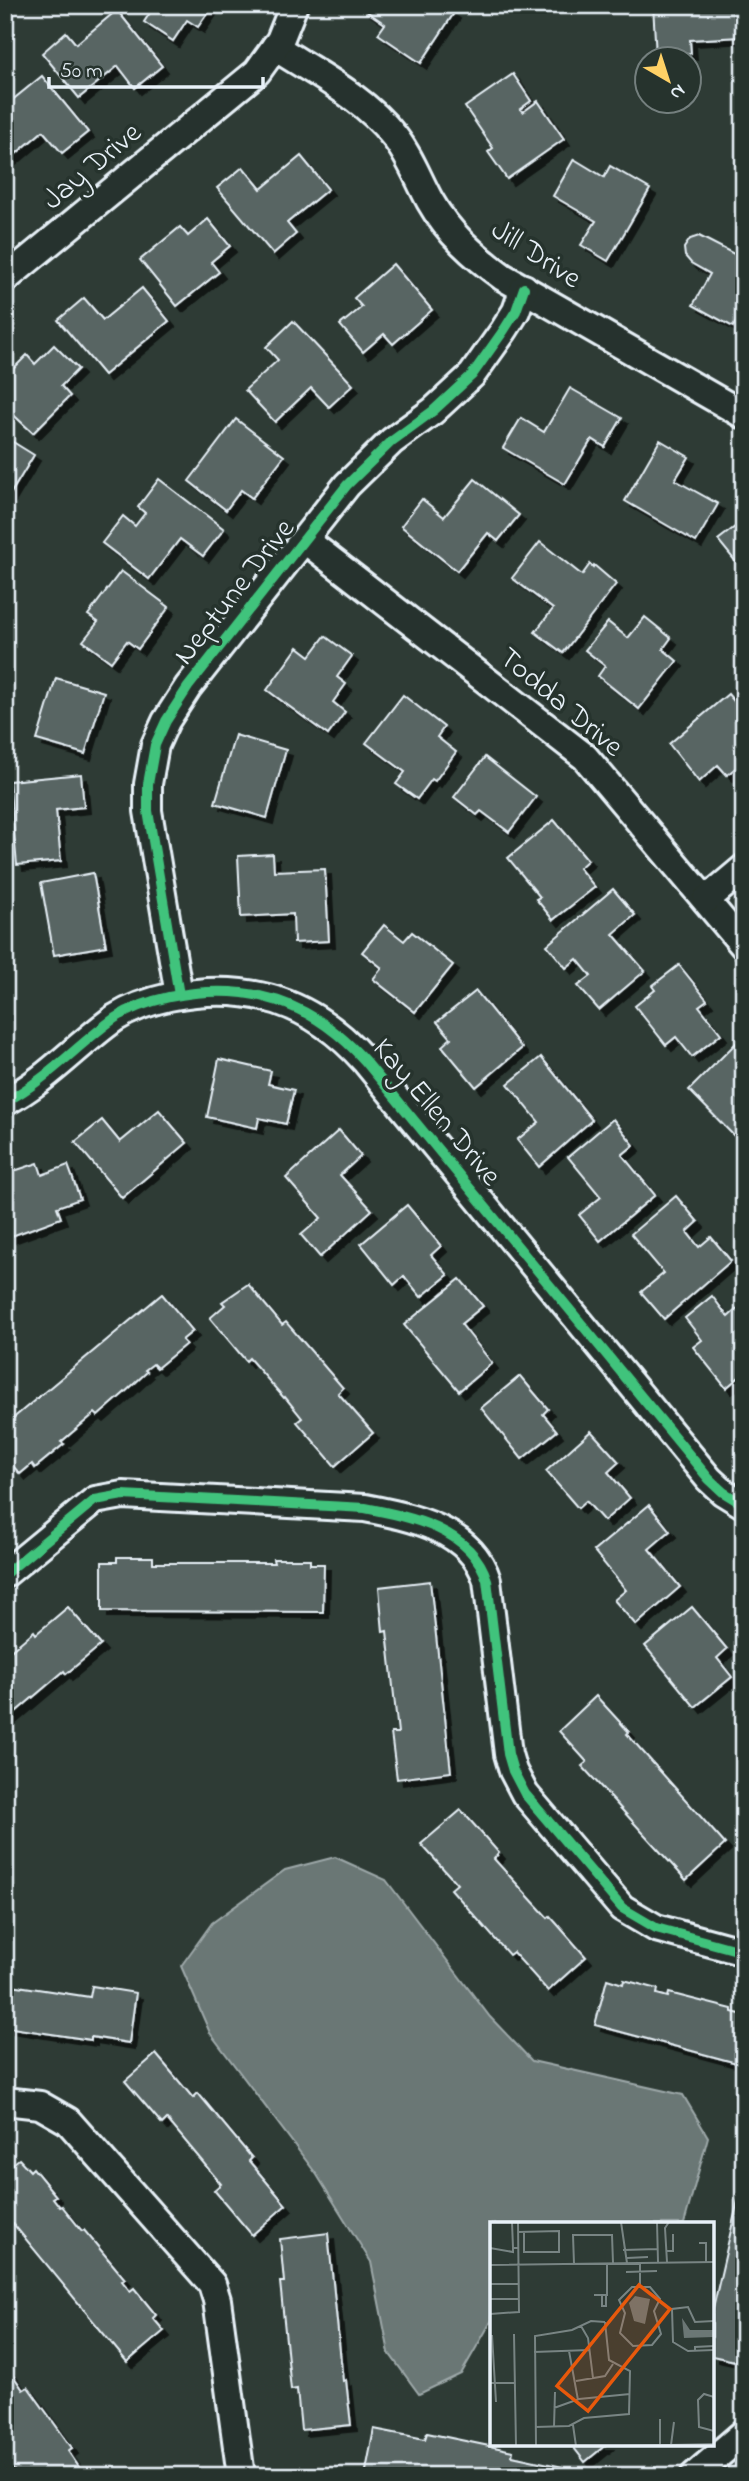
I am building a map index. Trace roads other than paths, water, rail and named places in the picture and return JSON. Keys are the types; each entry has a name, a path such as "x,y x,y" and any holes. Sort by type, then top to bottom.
{"street":[{"name":"Jay Drive","path":"5,279 257,72 284,32 294,5"},
{"name":"Jill Drive","path":"275,47 363,105 379,119 407,154 431,203 459,241 483,263 744,415"},
{"name":"Neptune Drive","path":"179,995 148,811 148,784 155,745 166,721 188,687 355,475 472,375 505,330 516,311 524,288"},
{"name":"Todda Drive","path":"304,540 569,742 593,766 744,946"},
{"path":"706,900 744,868"},
{"name":"Kay Ellen Drive","path":"5,1102 30,1089 117,1018 144,1004 197,991 225,991 265,997 303,1011 327,1025 366,1062 709,1479 744,1505"},
{"path":"5,1574 95,1500 123,1495 365,1508 402,1516 453,1536 474,1554 487,1580 508,1754 525,1794 622,1908 656,1928 744,1952"},
{"path":"5,2101 40,2105 68,2121 212,2284 217,2300 241,2476"},
{"path":"706,2472 744,2434"}]}
